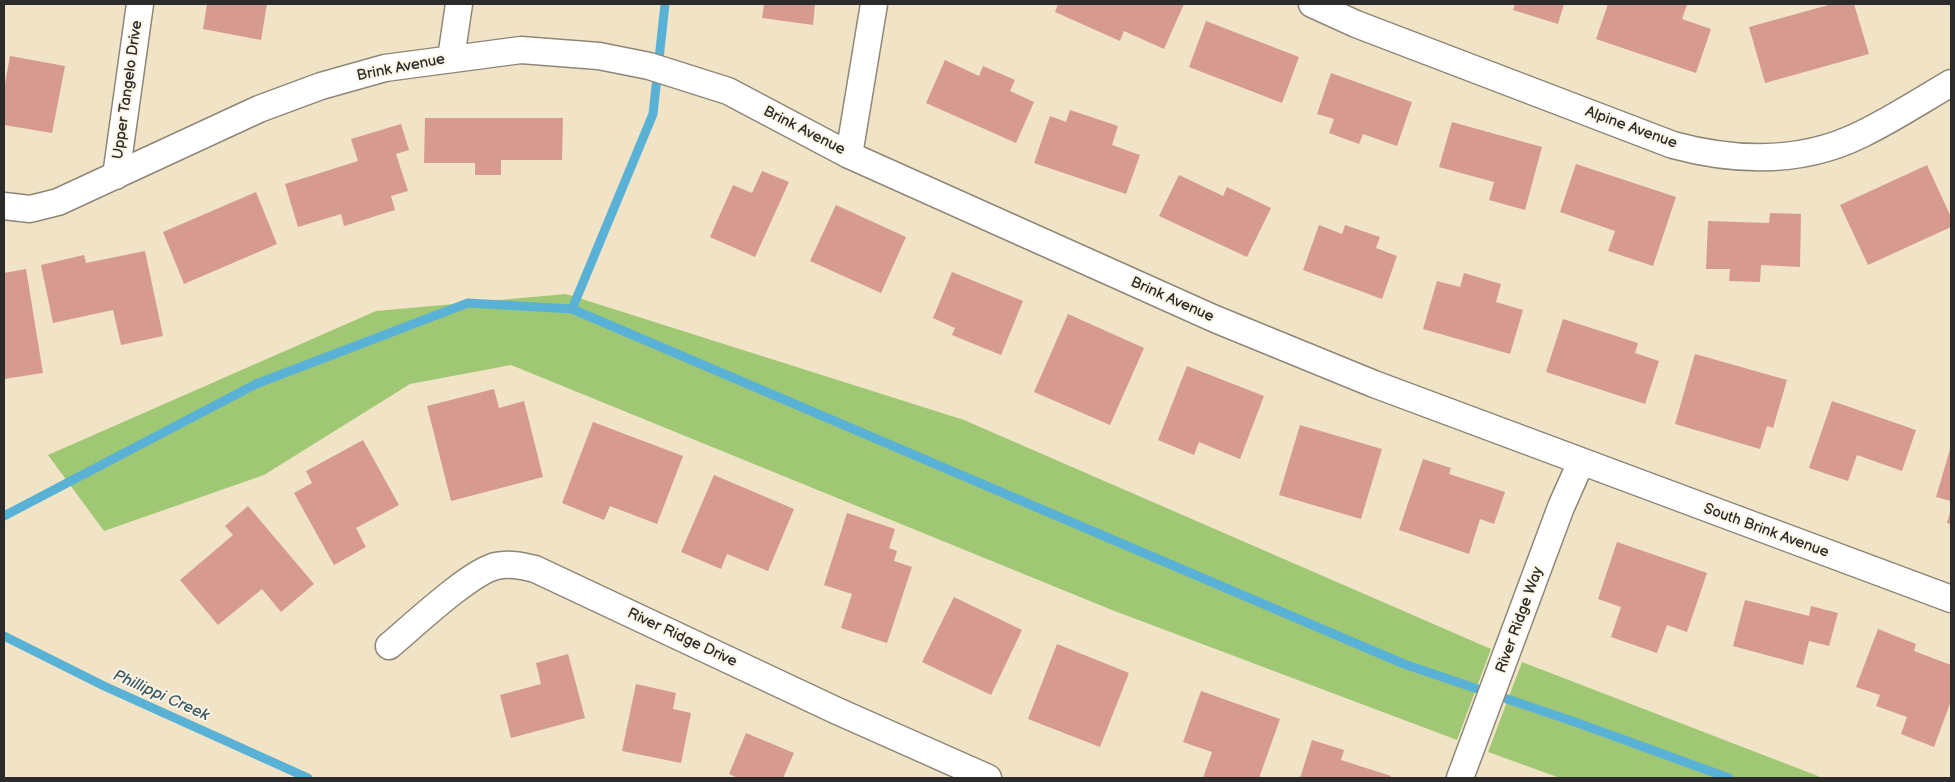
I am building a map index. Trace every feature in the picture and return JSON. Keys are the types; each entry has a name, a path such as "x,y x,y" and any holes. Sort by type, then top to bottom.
{"street":[{"name":"Upper Tangelo Drive","path":"116,176 140,4"},
{"path":"452,58 459,4"},
{"path":"849,155 874,4"},
{"name":"Alpine Avenue","path":"1312,4 1356,24 1673,145 1716,155 1748,159 1778,158 1833,146 1862,134 1951,83"},
{"name":"Brink Avenue","path":"4,206 30,209 58,202 259,109 321,86 385,68 452,58 530,50 599,56 659,68 728,91 849,155 1215,319 1374,384 1581,462"},
{"name":"South Brink Avenue","path":"1581,462 1951,599"},
{"name":"River Ridge Way","path":"1460,778 1561,507 1581,462"},
{"name":"River Ridge Drive","path":"389,646 477,574 495,566 511,564 534,568 835,710 988,778"}],"green space":[{"path":"566,294 964,420 1491,649 1457,740 1112,610 511,365 410,384 264,475 104,531 48,455 376,311"},
{"path":"1522,662 1823,778 1560,778 1488,752"}],"building":[{"path":"207,4 267,4 261,40 203,29"},
{"path":"764,4 815,4 813,25 762,18"},
{"path":"1058,4 1184,4 1164,49 1124,31 1120,41 1055,12"},
{"path":"1515,4 1564,4 1558,24 1513,10"},
{"path":"1608,4 1687,5 1682,19 1711,29 1696,73 1596,39"},
{"path":"1832,4 1854,4 1869,54 1765,83 1749,27"},
{"path":"1206,21 1299,57 1282,103 1189,67"},
{"path":"10,56 65,66 52,133 4,125 4,89"},
{"path":"945,60 979,76 983,66 1015,80 1010,91 1034,102 1016,143 926,103"},
{"path":"1331,73 1412,102 1397,146 1363,134 1359,144 1329,133 1334,119 1317,114"},
{"path":"1070,110 1118,126 1112,145 1140,155 1126,194 1034,163 1050,116 1066,122"},
{"path":"425,118 563,118 562,160 501,160 501,175 475,175 475,163 424,163"},
{"path":"1452,122 1542,147 1525,210 1489,200 1494,182 1439,167"},
{"path":"401,124 409,150 396,154 408,191 391,196 395,210 344,226 341,214 298,227 285,184 358,161 351,139"},
{"path":"1576,164 1676,197 1653,266 1608,251 1615,231 1560,212"},
{"path":"1927,165 1951,217 1951,227 1868,265 1840,205"},
{"path":"762,171 789,182 755,257 710,237 733,185 752,193"},
{"path":"1179,175 1223,196 1227,187 1271,208 1247,257 1159,216"},
{"path":"256,192 277,244 184,284 163,232"},
{"path":"836,205 906,237 881,293 810,261"},
{"path":"1770,213 1801,214 1800,267 1761,265 1760,282 1729,281 1730,269 1706,269 1708,221 1769,223"},
{"path":"1319,225 1342,234 1345,225 1380,237 1376,248 1397,256 1382,299 1303,270"},
{"path":"145,251 163,336 121,345 113,310 53,323 41,265 84,255 86,263"},
{"path":"26,269 43,373 4,379 4,273"},
{"path":"952,272 1023,301 1001,355 952,335 955,328 933,318"},
{"path":"1464,273 1501,284 1496,302 1523,310 1510,354 1423,329 1437,281 1460,287"},
{"path":"1068,314 1144,348 1110,425 1034,392"},
{"path":"1563,319 1638,343 1635,353 1659,361 1645,404 1546,372"},
{"path":"1695,354 1787,380 1773,428 1767,426 1760,449 1675,424"},
{"path":"1187,366 1264,396 1240,459 1199,442 1194,455 1158,440"},
{"path":"494,389 499,408 524,401 543,477 451,501 427,406"},
{"path":"1832,401 1916,430 1902,471 1857,455 1848,481 1809,468"},
{"path":"593,422 683,456 657,524 610,506 604,520 562,503"},
{"path":"1300,425 1382,449 1361,519 1279,495"},
{"path":"363,440 399,505 356,528 366,547 334,565 294,493 312,483 306,471"},
{"path":"1951,446 1951,501 1936,497"},
{"path":"1423,459 1451,468 1449,474 1505,492 1494,524 1480,519 1469,554 1399,530"},
{"path":"714,475 794,509 768,571 727,554 721,569 681,552"},
{"path":"248,506 314,584 281,612 262,589 218,625 180,580 233,535 225,526"},
{"path":"1951,509 1951,524 1947,523"},
{"path":"847,513 895,529 889,548 897,551 894,561 912,567 887,643 841,628 852,594 824,585"},
{"path":"1617,542 1707,573 1687,632 1667,625 1657,653 1611,637 1621,607 1598,599"},
{"path":"954,597 1022,630 991,695 922,662"},
{"path":"1745,600 1809,616 1811,606 1838,613 1829,646 1809,641 1803,665 1733,646"},
{"path":"1878,629 1916,644 1914,651 1951,665 1951,701 1934,747 1901,734 1907,717 1876,706 1880,695 1856,687"},
{"path":"1057,644 1129,673 1100,747 1028,719"},
{"path":"568,654 585,718 511,738 500,695 541,684 536,663"},
{"path":"636,684 676,693 673,709 691,713 681,763 622,751"},
{"path":"1201,691 1280,719 1259,778 1203,778 1212,752 1183,742"},
{"path":"746,733 794,753 783,778 738,778 729,774"},
{"path":"1312,740 1344,750 1341,760 1391,776 1390,778 1300,778"}],"waterway":[{"path":"572,309 653,114 665,4"},
{"path":"4,516 256,384 468,303 572,309 1404,664 1575,722 1729,778"},
{"name":"Phillippi Creek","path":"4,636 104,686 308,778"}]}
